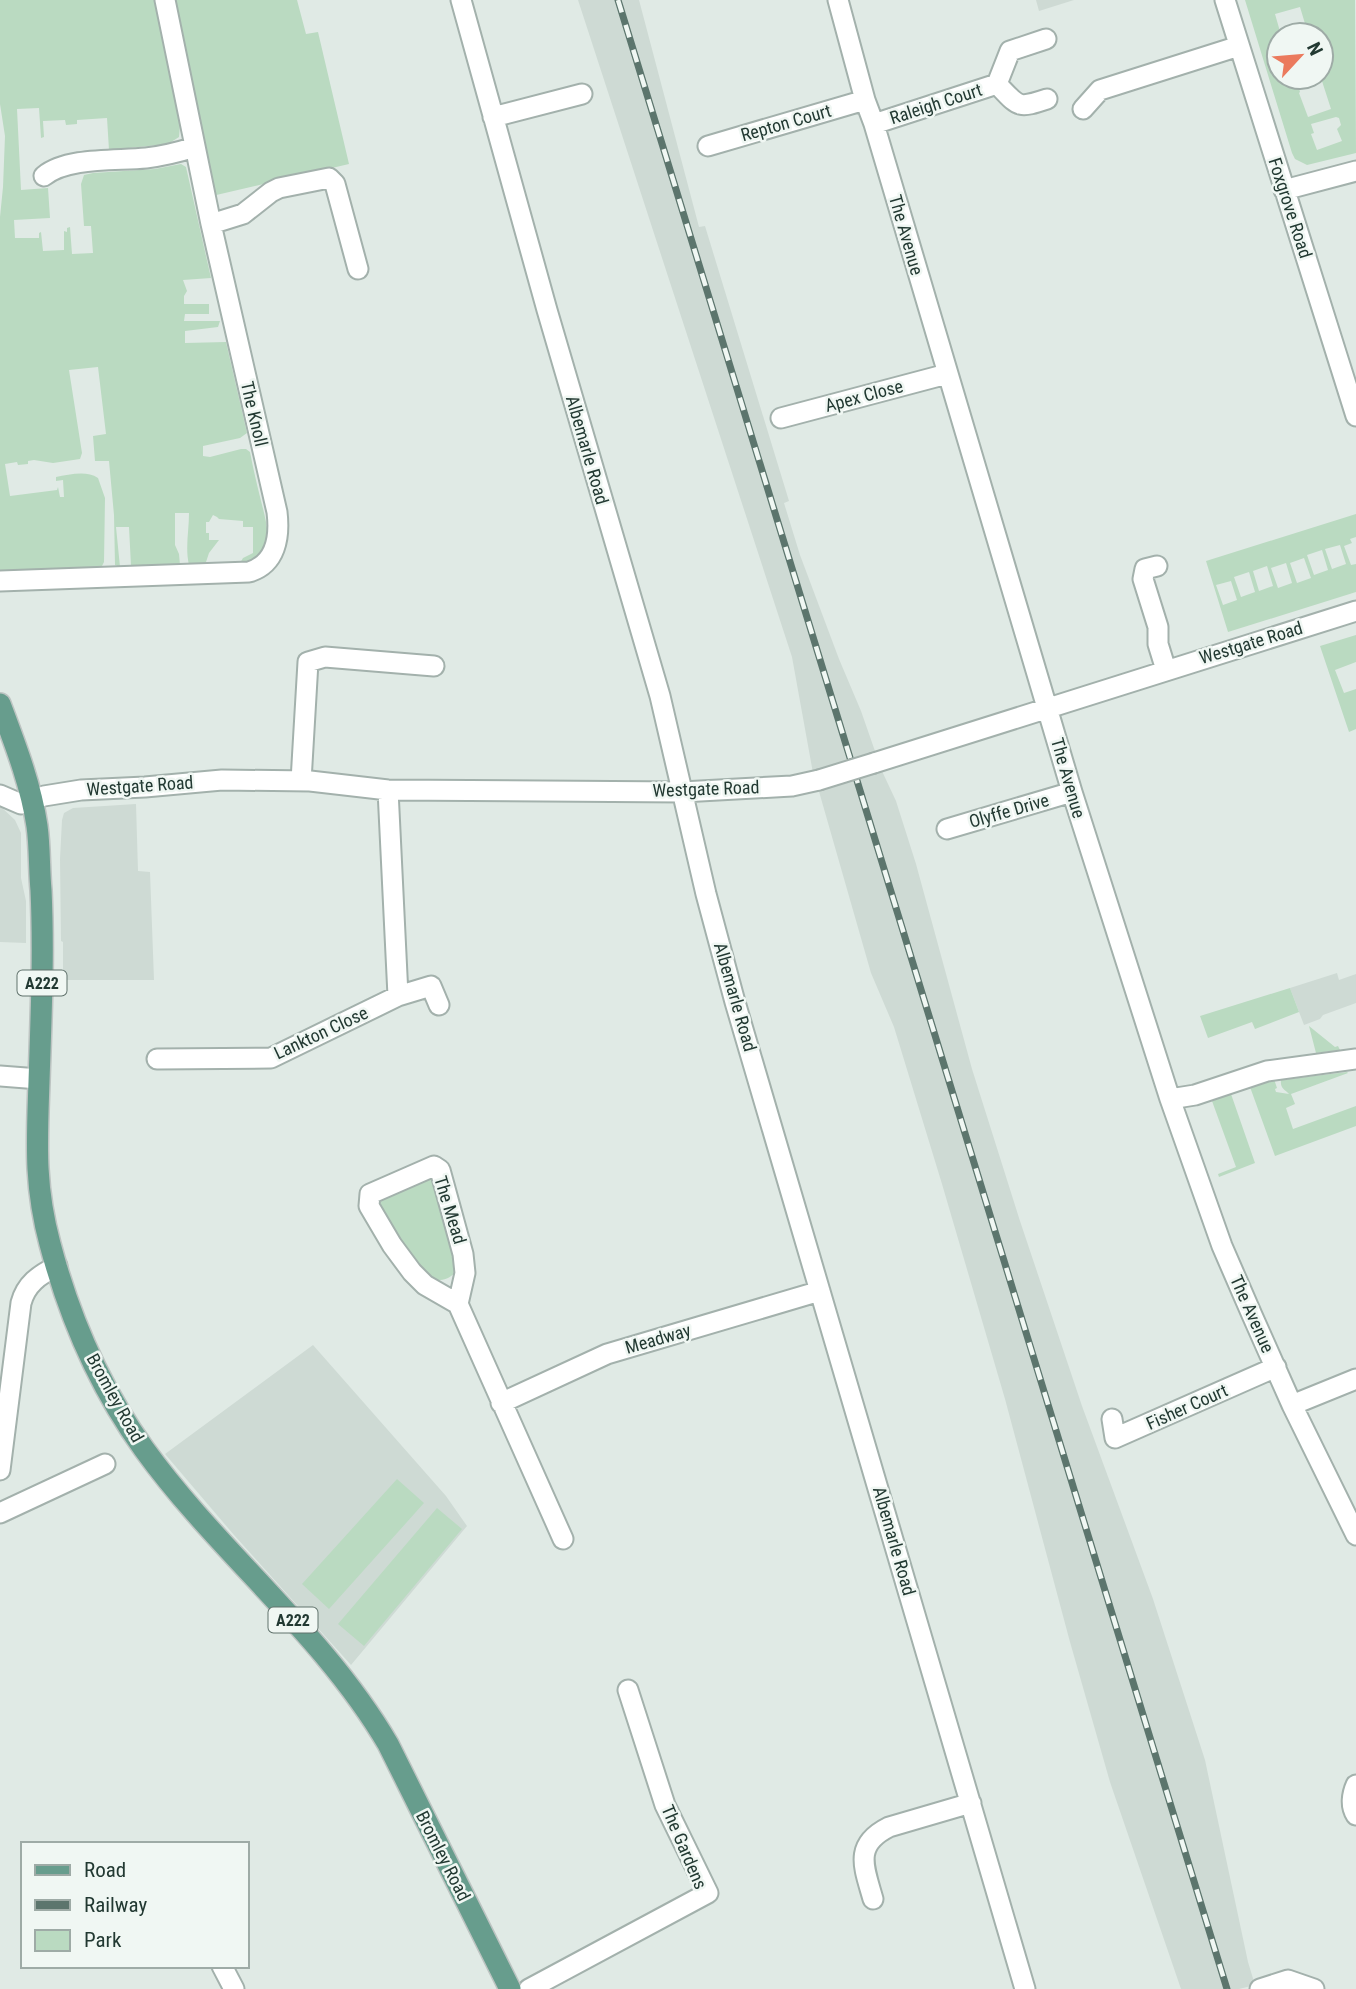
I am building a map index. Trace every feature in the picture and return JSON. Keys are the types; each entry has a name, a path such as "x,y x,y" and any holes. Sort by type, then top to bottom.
{"main road":[{"name":"Bromley Road","path":"0,704 32,801 38,829 42,900 38,1180 41,1206 75,1319 97,1369 138,1441 188,1504 328,1657 372,1717 510,1989"}],"street":[{"name":"The Knoll","path":"0,581 249,572 262,566 275,549 277,512 211,225 165,0"},
{"name":"Albemarle Road","path":"461,0 606,517 660,696 706,894 735,1002 1026,1989"},
{"name":"The Avenue","path":"838,0 864,100 874,124 1072,792 1170,1099 1223,1245 1292,1405 1356,1535"},
{"name":"Foxgrove Road","path":"1225,0 1284,190 1351,382 1356,416"},
{"path":"1046,39 1010,51 998,85 1013,101 1026,106 1047,99"},
{"path":"1083,109 1100,90 1239,46"},
{"name":"Raleigh Court","path":"874,124 998,85"},
{"path":"493,117 582,94"},
{"name":"Repton Court","path":"708,146 864,100"},
{"path":"44,176 70,164 147,158 195,147"},
{"path":"1284,190 1356,171"},
{"path":"211,225 243,214 279,188 329,178 335,184 358,269"},
{"name":"Apex Close","path":"781,418 947,374"},
{"path":"1157,566 1145,569 1143,579 1158,627 1158,644 1166,670"},
{"name":"Westgate Road","path":"32,801 44,796 81,790 222,780 301,781 388,790 682,792 792,786 894,757 1356,611"},
{"path":"301,781 308,662 324,657 434,666"},
{"path":"388,790 398,996"},
{"name":"Olyffe Drive","path":"947,829 1072,792"},
{"path":"0,795 21,804 32,801"},
{"name":"Lankton Close","path":"157,1059 271,1058 398,996 431,986 439,1004"},
{"path":"1170,1099 1195,1095 1267,1070 1356,1059"},
{"path":"0,1076 39,1079"},
{"name":"The Mead","path":"434,1166 440,1170 463,1254 465,1273 458,1304 425,1285 412,1272 369,1206 370,1194 434,1166"},
{"path":"0,1471 23,1295 32,1282 57,1266"},
{"name":"Meadway","path":"501,1403 607,1354 820,1291"},
{"path":"458,1304 563,1539"},
{"name":"Fisher Court","path":"1112,1419 1115,1438 1276,1367"},
{"path":"1292,1405 1356,1379"},
{"path":"0,1513 105,1464"},
{"name":"The Gardens","path":"529,1989 708,1893 665,1805 628,1690"},
{"path":"1356,1785 1352,1796 1356,1815"},
{"path":"873,1899 863,1864 864,1852 877,1833 971,1803"},
{"path":"223,1968 234,1989"},
{"path":"1260,1989 1288,1980 1314,1989"}],"shaded area":[{"path":"578,0 639,0 699,227 705,226 789,501 784,503 800,555 876,754 813,773 792,657"},
{"path":"1036,0 1074,0 1039,11"},
{"path":"881,769 896,801 916,864 972,1069 1019,1218 1082,1406 1153,1599 1205,1760 1255,1985 1239,1989 1181,1989 1110,1782 1005,1399 942,1184 894,1027 871,973 818,788"},
{"path":"136,804 138,871 150,872 154,980 63,980 60,859 64,813 73,808"},
{"path":"0,806 15,820 21,833 26,943 0,942"},
{"path":"1337,973 1339,980 1356,974 1356,1003 1304,1025 1290,988"},
{"path":"313,1345 446,1496 467,1526 351,1665 165,1454"}],"green space":[{"path":"0,0 155,0 180,125 179,137 168,144 109,150 107,118 77,120 77,124 66,125 65,120 43,121 44,137 41,138 39,108 17,109 21,190 48,188 50,218 14,220 15,238 39,238 41,232 43,251 64,250 64,231 67,232 70,227 72,254 93,253 91,226 84,226 81,184 84,175 181,164 186,167 211,278 183,280 187,291 184,304 209,304 209,314 185,314 184,321 220,321 218,327 185,331 185,343 226,342 247,433 240,438 203,446 203,456 210,457 241,449 250,452 267,531 265,548 252,560 240,563 243,558 253,553 253,527 243,527 243,521 219,519 213,515 209,522 206,522 206,533 209,533 209,540 219,540 209,553 205,565 189,565 189,513 175,513 175,545 180,565 131,566 129,527 116,527 120,567 115,565 109,461 95,461 93,436 106,434 98,367 69,370 82,453 80,459 53,463 34,460 28,461 28,464 5,464 10,496 57,490 58,487 60,497 64,497 63,480 56,481 56,477 83,474 98,478 105,498 104,562 96,568 0,571 0,217 5,136 0,104"},
{"path":"172,0 297,0 306,34 318,32 349,164 212,196"},
{"path":"1245,0 1355,0 1356,153 1307,165 1295,159 1273,91 1300,91 1308,117 1331,109 1325,91 1335,91 1335,21 1304,21 1300,7 1275,14 1277,21 1265,21 1265,65","holes":["1336,117 1341,125 1337,129 1342,141 1317,150 1311,134 1314,133 1311,124"]},
{"path":"1356,514 1356,537 1350,539 1352,543 1344,546 1351,565 1356,564 1356,592 1228,632 1206,561","holes":["1340,545 1346,564 1332,569 1325,549","1322,550 1328,570 1314,575 1307,555","1304,558 1311,578 1297,583 1290,563","1286,563 1292,583 1278,588 1271,568","1267,566 1273,586 1259,591 1253,571","1249,572 1255,592 1241,597 1234,577","1231,581 1237,600 1223,605 1216,585"]},
{"path":"1356,635 1356,662 1335,670 1344,693 1356,689 1356,729 1349,732 1320,646"},
{"path":"1290,988 1299,1012 1255,1029 1252,1022 1208,1038 1200,1016"},
{"path":"1309,1026 1335,1047 1338,1046 1340,1050 1316,1053"},
{"path":"1347,1072 1291,1094 1295,1104 1286,1108 1293,1129 1356,1106 1356,1126 1275,1156 1250,1087 1274,1079 1276,1092 1289,1094 1282,1087 1281,1080"},
{"path":"1231,1094 1255,1163 1219,1177 1218,1174 1236,1167 1212,1101"},
{"path":"430,1176 438,1178 457,1271 442,1280 432,1278 421,1267 379,1206 382,1198"},
{"path":"397,1479 424,1503 329,1609 302,1584"},
{"path":"437,1508 462,1529 364,1646 338,1624"}],"railway":[{"path":"618,0 1227,1989"}]}
